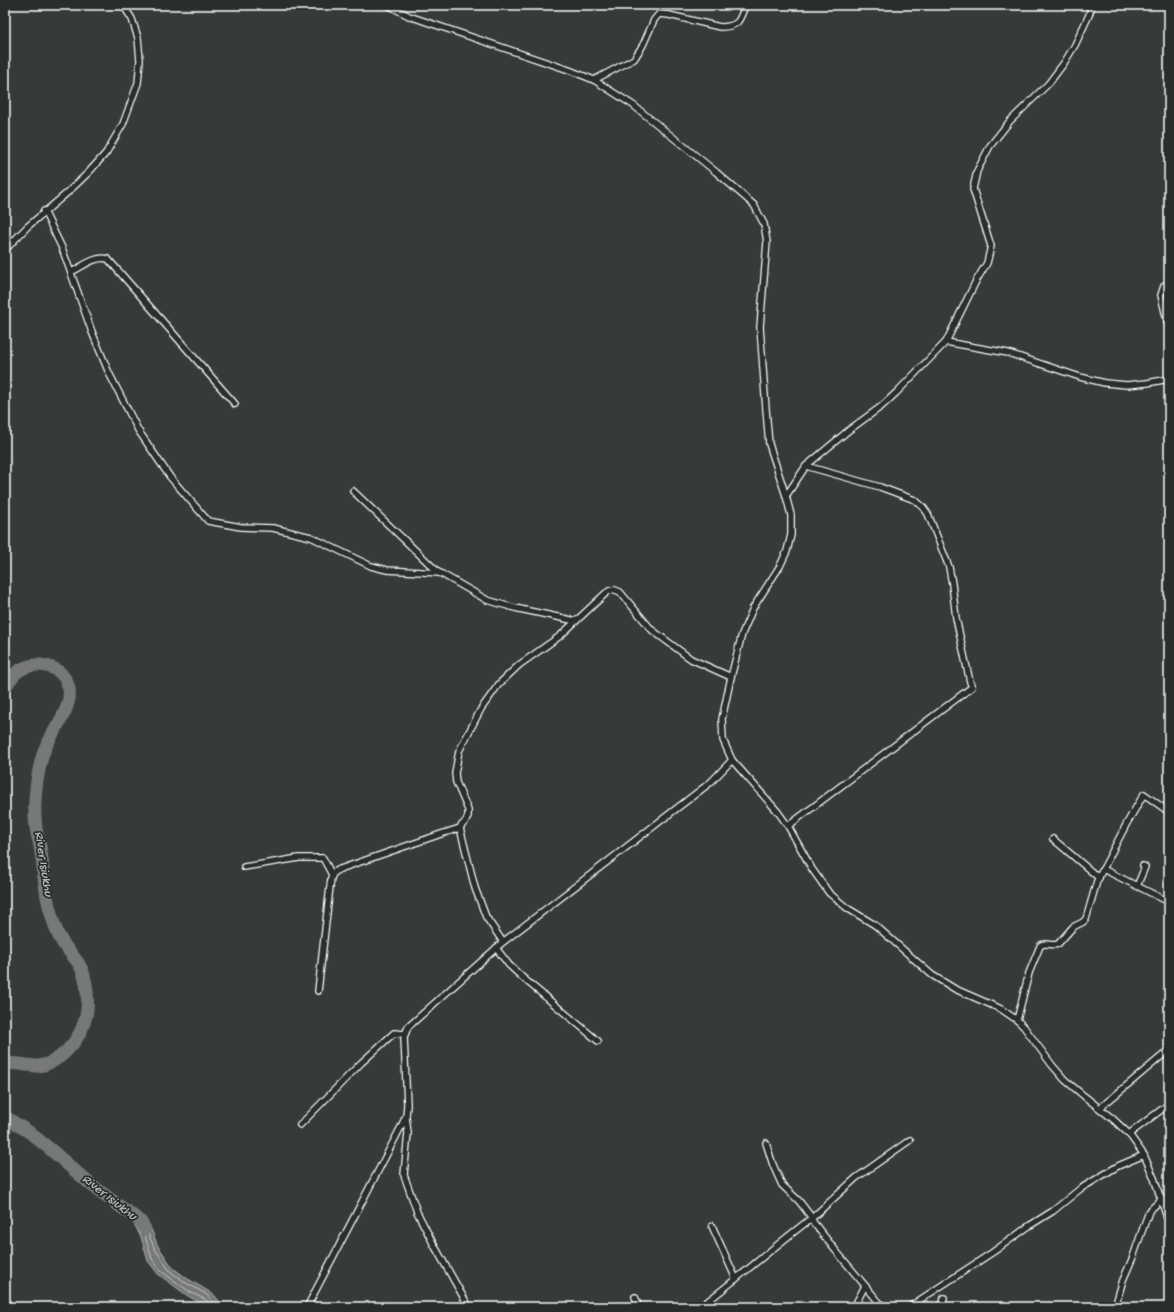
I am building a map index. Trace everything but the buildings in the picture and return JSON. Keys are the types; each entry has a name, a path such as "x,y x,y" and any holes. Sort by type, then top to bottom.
{"street":[{"path":"5,250 27,227 67,193 97,163 106,152 123,124 138,83 140,60 138,38 132,19 123,5"},
{"path":"388,5 409,16 569,70 594,80 633,105 716,172 754,205 764,224 767,242 760,327 769,444 791,515 791,535 787,552 780,566 753,608 742,634 722,719 723,740 732,760 778,812 788,826 812,869 829,893 846,908 875,925 932,975 955,988 1001,1009 1017,1020 1024,1027 1059,1074 1129,1134 1144,1155 1162,1199 1169,1224"},
{"path":"594,80 634,59 643,45 654,20 659,14 720,27 728,27 736,24 743,13 745,5"},
{"path":"786,496 806,466 849,430 882,406 946,342 976,280 988,263 991,246 973,189 977,171 990,146 1006,126 1050,83 1064,63 1075,45 1092,5"},
{"path":"44,211 62,248 92,332 109,373 138,430 170,477 208,521 241,527 272,528 311,537 371,566 387,570 440,573"},
{"path":"71,272 97,259 103,257 108,259 235,404"},
{"path":"1169,282 1164,286 1161,295 1169,329"},
{"path":"946,342 1008,354 1080,377 1105,383 1127,385 1169,379"},
{"path":"788,826 972,687 956,618 949,567 928,514 923,507 915,500 880,487 806,466"},
{"path":"353,491 440,573 487,600 515,608 576,621"},
{"path":"332,875 340,869 460,828 466,821 468,810 456,782 456,766 459,751 481,709 499,684 519,665 560,636 610,590 615,589 620,592 652,630 691,659 731,677"},
{"path":"469,1307 417,1212 404,1175 408,1133 406,1116 405,1034 408,1027 503,942 711,782 732,760"},
{"path":"1017,1020 1030,974 1040,946 1044,944 1058,944 1073,927 1086,919 1103,869 1144,794 1169,812"},
{"path":"460,828 475,888 486,917 503,942"},
{"path":"1053,839 1099,878"},
{"path":"244,867 299,858 323,858 332,875 318,991"},
{"path":"1137,886 1144,867 1143,866"},
{"path":"1103,869 1169,902"},
{"path":"496,948 509,965 523,978 598,1041"},
{"path":"300,1125 361,1063 394,1033 405,1034"},
{"path":"1100,1108 1169,1050"},
{"path":"1129,1134 1169,1104"},
{"path":"307,1307 406,1116"},
{"path":"700,1307 812,1218 856,1178 910,1140"},
{"path":"766,1143 773,1165 782,1184 799,1201 812,1218 813,1222 883,1307"},
{"path":"911,1307 1053,1211 1080,1189 1118,1166 1144,1155"},
{"path":"1115,1307 1123,1280 1133,1257 1149,1211 1162,1199"},
{"path":"712,1226 736,1279"},
{"path":"854,1307 865,1286"},
{"path":"636,1297 639,1307"},
{"path":"942,1307 944,1298"}],"water":[{"path":"137,1212 148,1222 158,1246 173,1268 215,1296 221,1304 235,1307 208,1307 188,1296 158,1274 148,1261 141,1237 131,1218"}],"waterway":[{"name":"River Isiukhu","path":"5,688 11,678 20,670 34,665 48,666 54,669 65,678 68,685 68,702 65,711 43,754 37,782 35,819 36,831 42,856 46,891 51,913 60,939 82,970 87,993 87,1009 84,1023 77,1037 67,1051 53,1061 38,1066 13,1063 5,1064"},
{"name":"River Isiukhu","path":"5,1116 29,1132 89,1183 141,1222 145,1229"}]}
